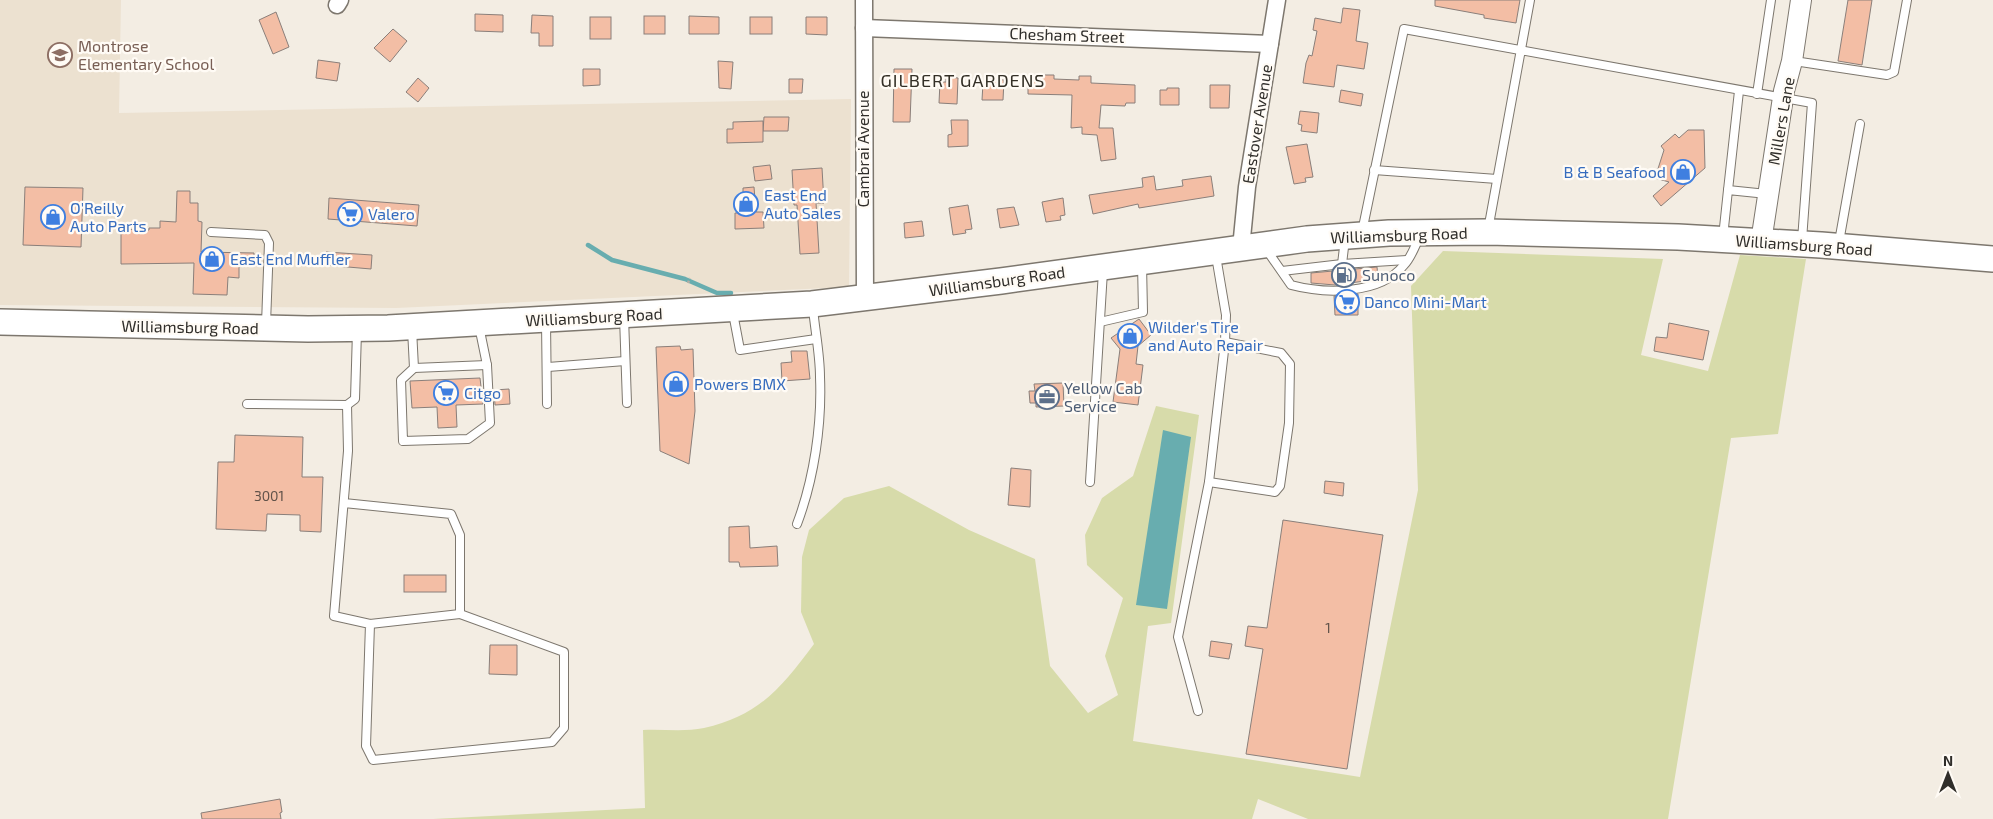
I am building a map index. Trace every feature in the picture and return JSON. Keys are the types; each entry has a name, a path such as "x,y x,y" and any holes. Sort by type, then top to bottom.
{"main road":[{"name":"Williamsburg Road","path":"0,322 266,328 412,327 812,304 1252,246 1353,235 1422,232 1488,232 1723,240 1838,246 1993,259"}],"street":[{"name":"Cambrai Avenue","path":"864,0 865,298"},
{"name":"Eastover Avenue","path":"1252,246 1246,187 1277,0"},
{"name":"Millers Lane","path":"1761,242 1783,99 1792,61 1801,0"},
{"name":"Chesham Street","path":"864,28 1270,44"}],"lane":[{"path":"1488,232 1530,0"},
{"path":"1757,94 1771,0"},
{"path":"1792,61 1887,75 1894,72 1906,0"},
{"path":"1342,264 1374,170 1404,29 1812,103 1802,244"},
{"path":"1723,240 1739,91"},
{"path":"1838,246 1860,124"},
{"path":"1374,170 1497,179"},
{"path":"1728,190 1769,194"},
{"path":"211,232 265,235 269,243 266,328"},
{"path":"1252,246 1282,271 1291,285 1311,290 1346,288 1379,284 1404,265 1422,232"},
{"path":"1198,711 1178,638 1209,482 1225,342 1226,315 1223,286 1214,252"},
{"path":"1282,271 1342,264 1407,260"},
{"path":"1100,322 1143,312 1142,262"},
{"path":"1090,482 1103,267"},
{"path":"797,524 808,493 820,407 820,376 812,304"},
{"path":"733,309 740,350 816,339"},
{"path":"624,315 627,403"},
{"path":"546,320 547,404"},
{"path":"478,324 487,365 490,424 468,439 403,441 401,380 414,368 487,365"},
{"path":"412,327 414,368"},
{"path":"248,404 347,405 355,399 357,328"},
{"path":"1209,482 1275,492 1280,486 1288,423 1290,364 1281,353 1225,342"},
{"path":"548,367 625,362"},
{"path":"347,405 348,451 334,616 370,624 460,614 564,652 564,728 552,742 373,760 366,746 370,624"},
{"path":"344,503 451,514 460,536 460,614"}],"path":[{"path":"688,283 690,278"}],"shaded area":[{"path":"0,0 121,0 119,113 851,99 849,287 396,308 0,305"}],"green space":[{"path":"1443,251 1663,259 1641,355 1708,371 1740,255 1806,259 1778,434 1731,438 1668,819 1308,819 1258,799 1252,819 433,819 645,808 643,730 704,728 740,716 768,698 791,674 814,644 801,612 802,557 809,530 844,498 889,486 969,530 1035,559 1050,666 1088,713 1118,695 1105,656 1123,598 1087,565 1085,535 1102,498 1133,476 1156,406 1199,415 1171,623 1148,626 1133,741 1360,777 1418,490 1411,286"}],"water":[{"path":"1163,430 1191,437 1167,609 1136,605"}],"building":[{"path":"1435,0 1520,0 1516,23 1484,18 1484,15 1435,6"},
{"path":"1848,0 1872,0 1862,65 1838,61"},
{"path":"1343,8 1360,10 1356,41 1368,43 1364,69 1337,65 1334,87 1303,83 1306,63 1309,55 1312,56 1317,31 1313,30 1315,18 1341,23"},
{"path":"276,12 289,47 273,54 259,20"},
{"path":"475,14 503,15 503,32 475,31"},
{"path":"532,15 553,16 553,46 539,46 539,33 531,33"},
{"path":"644,16 665,16 665,34 644,34"},
{"path":"689,16 719,17 719,34 689,34"},
{"path":"590,17 611,17 611,39 590,39"},
{"path":"750,17 772,17 772,34 750,34"},
{"path":"806,17 827,17 827,35 806,34"},
{"path":"393,29 407,41 390,62 374,48"},
{"path":"318,60 340,63 337,81 316,78"},
{"path":"718,61 733,62 731,89 719,88"},
{"path":"583,69 600,69 600,85 583,86"},
{"path":"894,69 912,69 910,122 893,122"},
{"path":"1034,75 1054,75 1054,79 1079,80 1079,76 1091,76 1091,83 1135,85 1135,103 1126,103 1125,106 1101,105 1099,128 1113,128 1116,159 1101,161 1097,135 1082,134 1082,127 1071,128 1072,95 1028,94 1028,79 1034,79"},
{"path":"946,77 958,78 957,104 939,103 940,82 946,82"},
{"path":"418,78 429,88 418,102 406,92"},
{"path":"789,79 803,79 802,93 789,93"},
{"path":"990,79 1004,80 1003,100 982,100 983,83 990,83"},
{"path":"1210,85 1230,85 1229,108 1210,108"},
{"path":"1167,88 1179,88 1179,105 1160,105 1160,90 1167,90"},
{"path":"1341,90 1363,94 1361,106 1339,102"},
{"path":"1300,111 1319,113 1317,133 1301,131 1302,125 1298,124"},
{"path":"764,117 789,117 788,131 763,131"},
{"path":"951,120 968,120 968,146 948,147 948,135 952,134"},
{"path":"763,121 763,142 727,143 727,129 733,129 733,122"},
{"path":"1688,130 1704,130 1705,168 1661,206 1653,196 1669,182 1655,178 1664,150 1661,146 1675,134 1679,138"},
{"path":"1307,144 1313,177 1305,178 1306,182 1294,184 1286,147"},
{"path":"770,165 772,179 755,181 753,167"},
{"path":"822,168 824,203 816,203 819,253 800,254 797,205 794,205 792,170"},
{"path":"1154,176 1156,190 1183,186 1182,180 1211,176 1214,196 1139,208 1138,204 1093,214 1089,195 1143,187 1142,178"},
{"name":"O'Reilly Auto Parts","path":"25,187 83,188 81,247 23,245"},
{"name":"East End Auto Sales","path":"754,187 756,212 763,212 764,228 735,229 735,213 738,213 737,197 743,197 743,188"},
{"path":"177,191 190,191 190,203 198,203 198,221 202,222 201,252 254,253 253,264 239,264 239,278 228,277 227,295 193,294 194,263 121,264 121,229 149,230 149,228 160,228 160,221 176,222"},
{"path":"329,198 419,205 417,226 328,219"},
{"path":"1063,198 1065,215 1060,216 1061,220 1046,222 1042,202"},
{"path":"968,205 972,229 965,230 966,233 953,235 949,208"},
{"path":"1014,207 1019,225 1000,228 997,209"},
{"path":"922,221 924,236 905,238 904,223"},
{"name":"Valero","path":"326,252 372,255 371,269 325,265"},
{"name":"Sunoco","path":"1377,267 1378,277 1365,281 1335,285 1311,283 1311,273"},
{"name":"Danco Mini-Mart","path":"1358,294 1358,315 1335,315 1334,296"},
{"path":"1139,319 1151,335 1138,346 1136,364 1143,365 1138,405 1113,402 1120,349 1111,338"},
{"path":"1669,323 1709,331 1703,360 1654,351 1656,337 1667,338"},
{"name":"Powers BMX","path":"680,346 681,350 693,349 695,411 689,464 660,451 656,347"},
{"path":"791,351 807,351 810,379 782,381 781,363 792,362"},
{"name":"Citgo","path":"480,378 483,404 456,405 457,427 438,428 437,407 412,408 410,381"},
{"name":"Yellow Cab Service","path":"1063,383 1064,406 1036,407 1036,403 1030,403 1029,391 1035,391 1034,384"},
{"path":"509,389 510,404 495,405 494,390"},
{"path":"235,435 303,437 302,477 323,477 321,532 300,531 300,515 267,514 266,531 216,529 218,462 234,462"},
{"path":"1011,468 1031,470 1030,507 1008,505"},
{"path":"1325,481 1344,483 1343,496 1324,493"},
{"path":"1283,520 1383,535 1347,769 1246,754 1263,649 1245,646 1248,626 1267,628"},
{"path":"749,526 750,548 777,546 778,566 740,567 739,562 729,562 729,527"},
{"path":"404,575 446,575 446,592 404,592"},
{"path":"1211,641 1232,644 1229,659 1209,656"},
{"path":"490,645 517,645 517,675 489,674"},
{"path":"280,799 281,819 202,819 201,813"}],"waterway":[{"path":"588,245 612,260 685,279 717,293 731,293"}],"place":[{"name":"Montrose Elementary School","path":"60,55"},
{"name":"B & B Seafood","path":"1683,172"},
{"name":"East End Auto Sales","path":"746,204"},
{"name":"Valero","path":"350,214"},
{"name":"O'Reilly Auto Parts","path":"53,217"},
{"name":"East End Muffler","path":"212,259"},
{"name":"Sunoco","path":"1344,275"},
{"name":"Danco Mini-Mart","path":"1347,302"},
{"name":"Wilder's Tire and Auto Repair","path":"1130,336"},
{"name":"Powers BMX","path":"676,384"},
{"name":"Citgo","path":"446,393"},
{"name":"Yellow Cab Service","path":"1047,397"}],"district":[{"name":"GILBERT GARDENS","path":"963,81"}]}
